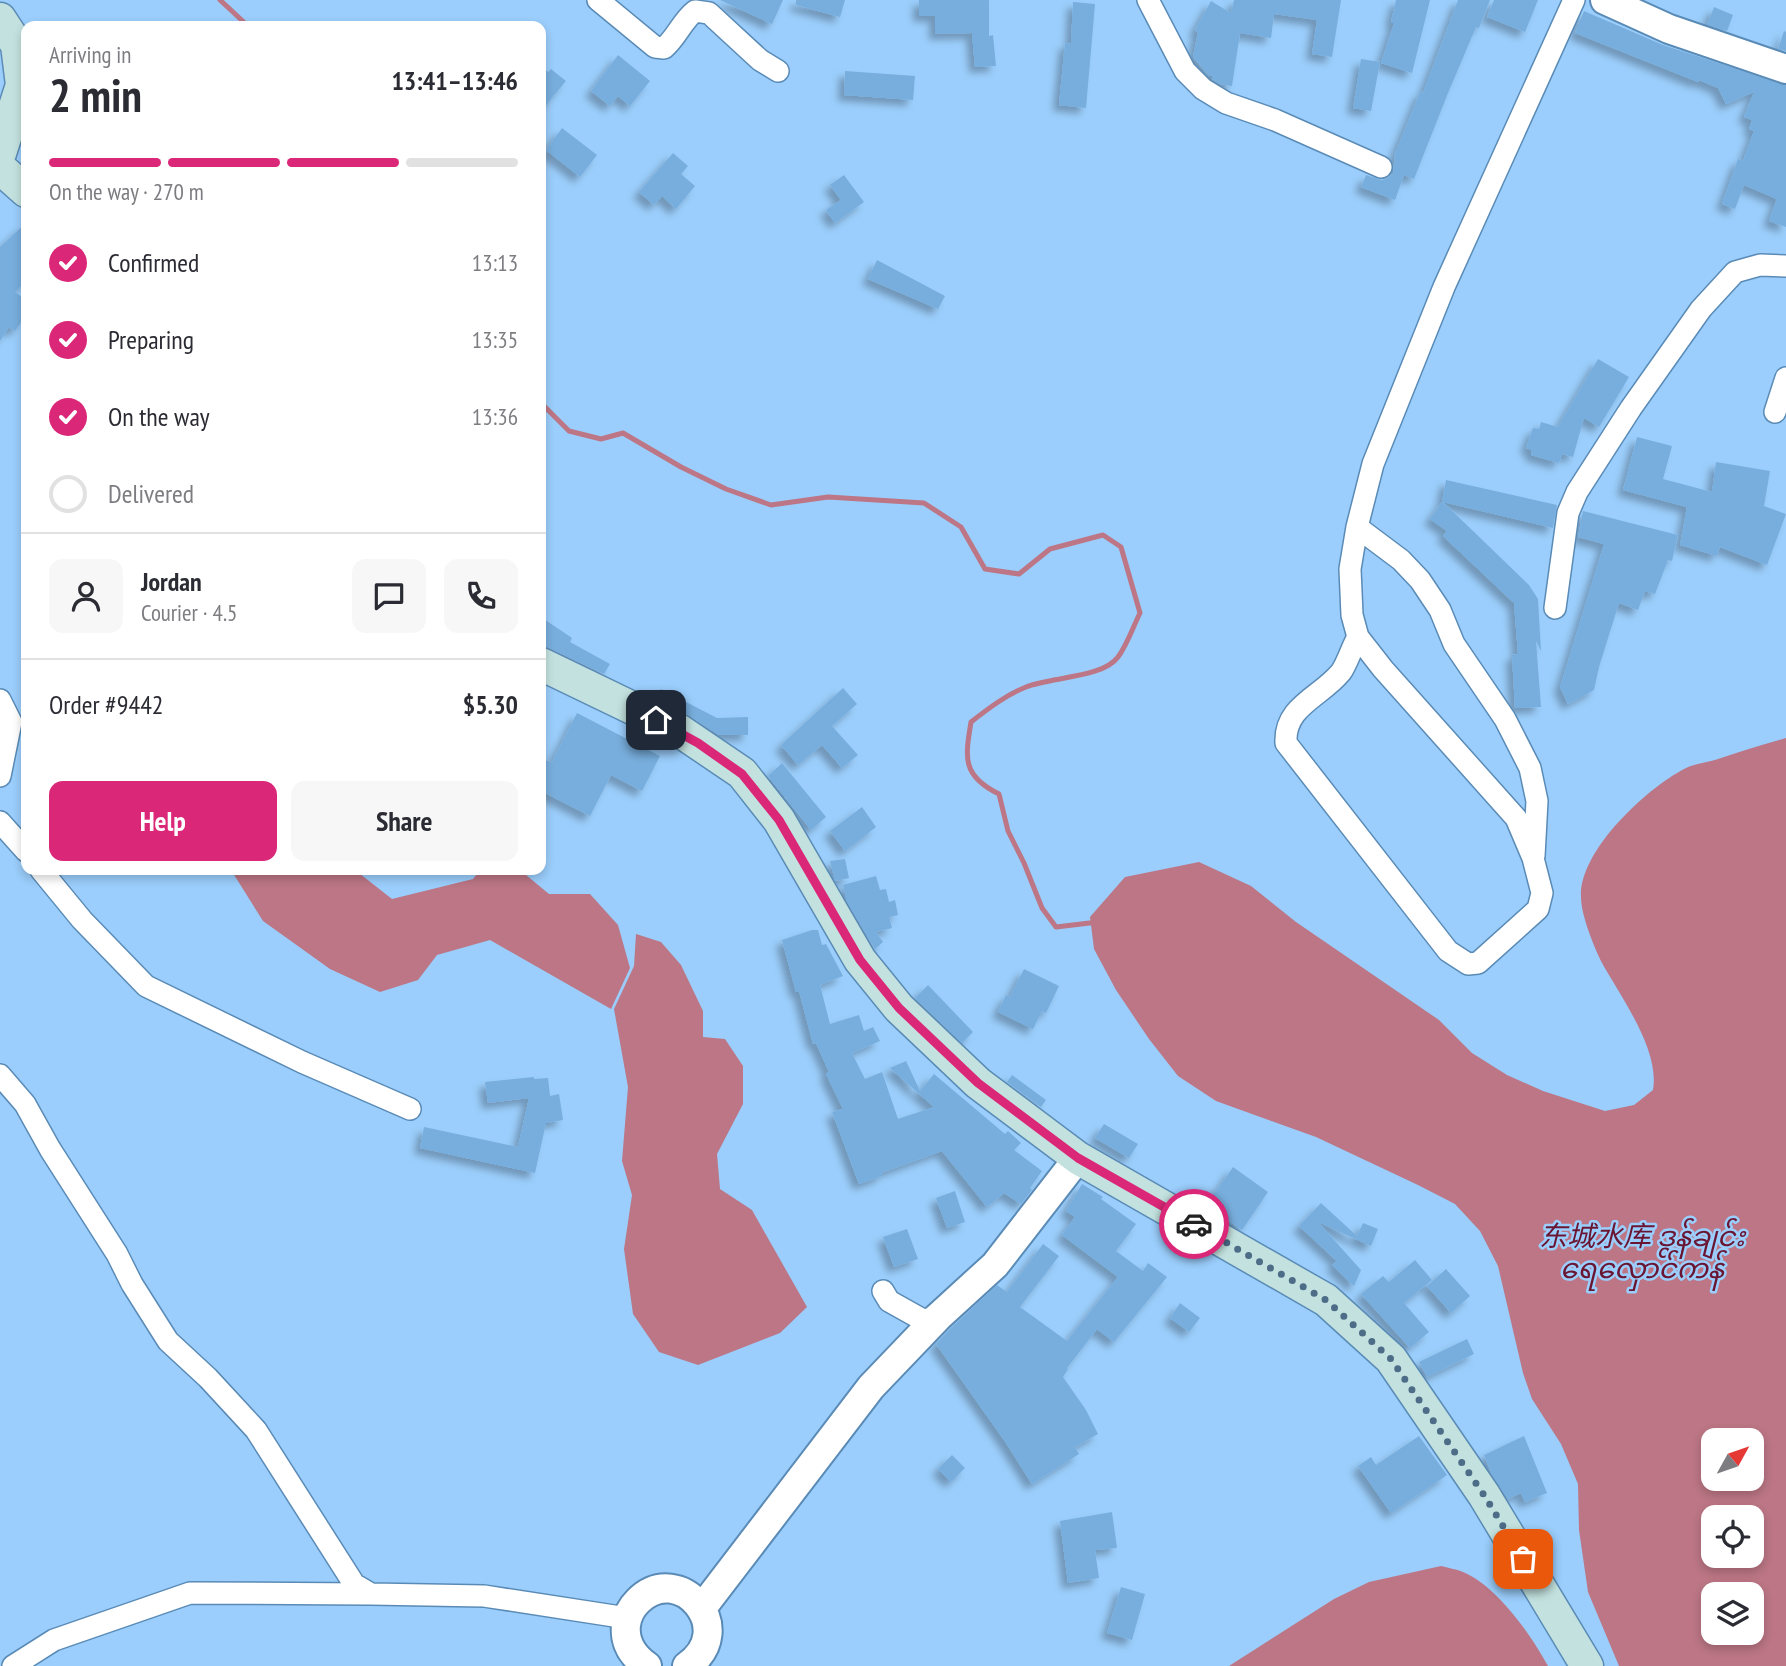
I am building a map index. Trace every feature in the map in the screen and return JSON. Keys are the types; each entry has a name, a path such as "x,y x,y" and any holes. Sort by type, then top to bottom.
{"main road":[{"path":"0,19 17,45 21,77"},
{"path":"0,153 21,88"},
{"path":"0,168 21,187"},
{"path":"546,666 680,732 742,774 779,820 860,960 899,1008 978,1083 1078,1158 1326,1300 1391,1359 1484,1495 1587,1666"}],"street":[{"path":"598,0 655,47 664,48 672,41 695,10 709,13 760,60 778,71"},
{"path":"1148,0 1185,71 1202,89 1226,103 1275,120 1381,167"},
{"path":"1358,637 1342,671 1293,715 1285,729 1286,743 1448,951 1468,964 1478,963 1538,909 1542,893 1534,858 1517,818 1383,669 1358,637 1352,615 1350,569 1357,527 1373,464 1444,287 1574,0"},
{"path":"1605,0 1669,29 1786,69"},
{"path":"1555,608 1568,513 1577,492 1631,408 1701,309 1735,272 1760,265 1786,266"},
{"path":"1775,412 1786,378"},
{"path":"1357,527 1401,560 1420,580 1440,610 1454,644 1465,662 1505,719 1530,768 1536,801 1534,858"},
{"path":"0,700 11,722 0,776"},
{"path":"0,822 21,845"},
{"path":"45,875 82,920 146,986 302,1062 410,1109"},
{"path":"0,1075 24,1104 117,1254 167,1341 208,1378 256,1430 354,1584 371,1594"},
{"path":"702,1608 871,1387 938,1317 995,1265 1078,1158"},
{"path":"883,1291 889,1301 923,1320 938,1317"},
{"path":"647,1666 635,1656 628,1644 625,1631 627,1618 633,1606 643,1596 668,1588 693,1598 708,1621 705,1648 697,1660 687,1666"},
{"path":"13,1666 54,1640 190,1593 484,1596 627,1618"}],"water":[{"name":"东城水库 ဒွန်ချင်း ရေလှောင်ကန်","path":"1786,738 1786,1666 1619,1666 1588,1592 1579,1530 1578,1484 1561,1444 1532,1399 1523,1373 1498,1266 1480,1231 1455,1204 1418,1185 1316,1137 1216,1101 1178,1076 1116,990 1094,949 1090,917 1125,877 1199,862 1251,886 1296,922 1439,1020 1472,1053 1507,1075 1543,1091 1605,1111 1634,1105 1653,1090 1651,1058 1637,1024 1592,940 1582,904 1583,879 1603,842 1634,806 1684,769"},
{"path":"234,875 361,875 392,899 473,879 476,875 526,875 549,894 590,894 618,925 630,968 611,1009 490,940 437,955 418,980 380,992 330,969 263,921"},
{"path":"636,934 661,942 681,965 703,1011 703,1037 725,1039 743,1066 743,1104 717,1154 720,1189 752,1210 807,1307 780,1333 698,1365 659,1352 633,1314 624,1249 632,1195 622,1161 628,1087 614,1009 634,966"},
{"path":"1441,1566 1463,1572 1488,1588 1523,1626 1548,1666 1229,1666 1334,1599 1369,1582"}],"building":[{"path":"720,0 783,0 772,24"},
{"path":"796,0 845,0 840,17 796,5"},
{"path":"919,0 989,0 989,36 993,35 996,66 975,67 972,33 935,34 935,16 919,16"},
{"path":"1234,0 1341,0 1332,57 1312,54 1317,20 1274,14 1271,38 1240,33 1232,86 1220,84 1212,79 1213,76 1208,75 1193,57 1198,32 1195,30 1211,1 1231,13"},
{"path":"1396,0 1430,0 1412,73 1381,63 1394,23 1391,22"},
{"path":"1458,0 1490,0 1479,28 1476,27 1414,179 1404,175 1395,200 1361,187 1366,175 1382,180 1393,173 1395,154 1420,92 1423,93"},
{"path":"1494,0 1538,0 1525,32 1487,17"},
{"path":"1073,2 1095,4 1086,108 1059,105 1065,43 1071,44"},
{"path":"1714,7 1733,15 1727,31 1707,25"},
{"path":"1584,11 1663,45 1786,85 1786,227 1769,221 1777,199 1744,185 1735,209 1722,204 1738,159 1743,161 1754,131 1749,129 1752,120 1744,117 1754,92 1726,104 1718,88 1575,33"},
{"path":"1784,31 1786,32 1786,51 1778,49"},
{"path":"618,55 650,81 630,106 618,96 610,106 591,91"},
{"path":"1361,59 1380,62 1371,111 1353,108"},
{"path":"551,69 566,81 546,105 546,70 548,72"},
{"path":"845,71 915,76 913,100 844,95"},
{"path":"562,128 597,155 580,177 546,150"},
{"path":"673,153 688,166 681,174 695,186 676,209 662,196 654,205 639,192"},
{"path":"844,175 864,202 835,223 826,210 841,200 830,185"},
{"path":"21,228 21,286 15,292 21,296 21,322 15,331 9,327 0,341 0,247"},
{"path":"877,260 945,296 938,309 868,279"},
{"path":"1598,359 1629,377 1599,427 1584,418 1573,457 1562,454 1559,463 1531,455 1532,450 1526,448 1533,428 1539,429 1541,422 1558,427"},
{"path":"1637,437 1672,446 1663,479 1712,492 1716,462 1770,471 1764,506 1786,514 1767,565 1720,547 1717,556 1680,545 1687,507 1623,490"},
{"path":"1446,480 1557,505 1553,528 1443,502 1529,585 1538,599 1541,651 1536,641 1541,707 1515,708 1512,655 1518,654 1514,603 1443,536 1447,531 1430,519 1442,502"},
{"path":"1583,511 1678,535 1672,561 1668,560 1655,594 1645,591 1638,610 1619,603 1594,690 1568,704 1560,687 1604,544 1578,537"},
{"path":"546,620 572,638 570,642 610,664 604,674 546,646"},
{"path":"843,688 857,704 832,726 858,755 842,768 822,745 798,765 781,745"},
{"path":"661,689 717,718 748,717 748,735 719,735 690,716 656,699"},
{"path":"577,713 660,756 642,791 611,775 590,816 546,794 546,760 552,762"},
{"path":"782,763 826,817 811,830 768,776"},
{"path":"862,807 876,827 845,851 830,831"},
{"path":"845,859 849,878 835,881 830,861"},
{"path":"876,876 880,890 886,889 889,902 895,900 898,915 889,917 892,928 876,932 883,942 875,949 847,902 843,885"},
{"path":"818,930 822,945 826,944 843,976 820,985 830,1024 859,1015 864,1031 873,1027 880,1041 852,1053 865,1079 882,1072 898,1119 934,1107 890,1068 906,1061 920,1091 934,1074 1005,1134 1008,1131 1021,1143 1014,1150 1042,1171 1021,1204 1004,1193 987,1207 942,1151 859,1184 832,1112 843,1109 826,1074 829,1072 816,1043 813,1044 782,940"},
{"path":"1024,969 1059,986 1046,1013 1042,1011 1033,1029 998,1012 1006,995 1010,997"},
{"path":"928,985 973,1032 962,1043 915,998"},
{"path":"1012,1075 1046,1100 1041,1107 1007,1082"},
{"path":"548,1078 550,1096 559,1094 563,1120 546,1123 535,1173 420,1148 424,1127 518,1147 529,1098 488,1103 485,1082"},
{"path":"1104,1124 1138,1144 1129,1158 1095,1138"},
{"path":"1233,1167 1268,1192 1242,1230 1206,1206"},
{"path":"1082,1184 1136,1224 1116,1251 1143,1271 1148,1263 1167,1277 1114,1342 1097,1329 1067,1368 1063,1377 1086,1410 1098,1434 1075,1447 1079,1454 1032,1484 936,1344 997,1285 1007,1292 1043,1244 1059,1256 1020,1307 1067,1341 1118,1277 1062,1235 1075,1217 1066,1211"},
{"path":"955,1191 965,1222 947,1228 936,1198"},
{"path":"1321,1203 1357,1236 1363,1223 1378,1229 1371,1246 1318,1222 1361,1270 1354,1286 1332,1265 1337,1261 1299,1226"},
{"path":"907,1229 918,1259 894,1267 883,1237"},
{"path":"1415,1260 1432,1280 1404,1303 1429,1332 1410,1348 1361,1294 1383,1276 1389,1282"},
{"path":"1446,1269 1470,1296 1451,1313 1427,1286"},
{"path":"1180,1303 1200,1318 1189,1332 1170,1318"},
{"path":"1467,1339 1474,1354 1427,1377 1419,1362"},
{"path":"1419,1436 1447,1475 1391,1513 1358,1466 1371,1457 1376,1465"},
{"path":"1524,1436 1547,1493 1525,1502 1521,1493 1508,1499 1491,1473 1484,1455"},
{"path":"952,1455 965,1468 951,1482 938,1469"},
{"path":"1112,1512 1117,1548 1095,1550 1099,1578 1068,1583 1060,1521"},
{"path":"1121,1587 1145,1594 1132,1640 1107,1633"}],"waterway":[{"path":"220,0 243,21"},
{"path":"546,408 569,431 601,439 623,433 681,467 726,489 771,505 828,497 924,503 961,527 985,569 1019,574 1050,549 1103,535 1121,547 1140,613 1118,657 1101,669 1019,690 991,707 971,722 967,756 972,773 999,794 1008,831 1042,908 1056,927 1098,922"}],"way so far":[{"path":"1194,1224 1326,1300 1391,1359 1484,1495 1523,1559"}],"route":[{"path":"656,720 716,754 742,774 779,820 860,960 899,1008 978,1083 1078,1158 1194,1224"}]}
